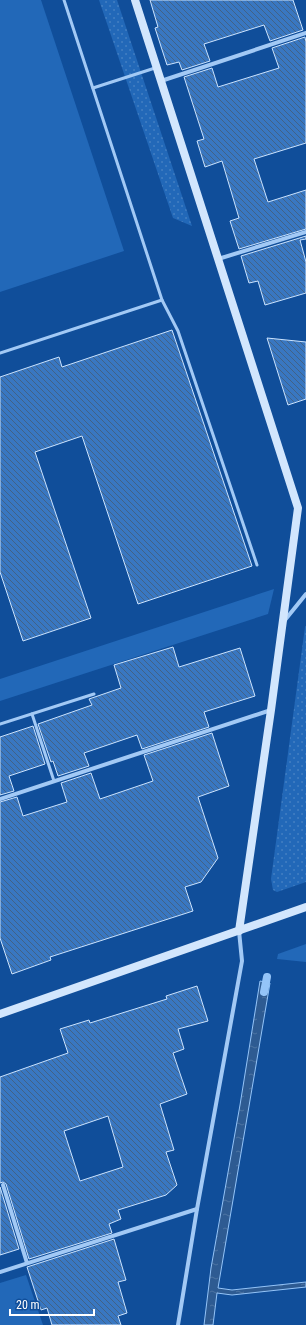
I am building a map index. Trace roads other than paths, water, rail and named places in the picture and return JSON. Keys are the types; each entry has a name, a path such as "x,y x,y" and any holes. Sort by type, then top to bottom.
{"street":[{"path":"135,0 298,508 239,931 242,961 197,1209 178,1325"},
{"path":"161,81 306,33"},
{"path":"218,259 306,232"},
{"path":"283,623 306,594"},
{"path":"0,799 271,710"},
{"path":"0,1014 306,907"},
{"path":"3,1185 27,1263"},
{"path":"0,1272 197,1209"}],"lane":[{"path":"64,0 162,300 178,331 257,565"},
{"path":"93,88 157,68"},
{"path":"0,353 162,300"},
{"path":"0,724 94,694"},
{"path":"32,714 54,781"}],"water":[{"path":"260,981 270,983 218,1288 232,1290 306,1282 306,1287 232,1295 217,1293 213,1325 204,1325 211,1268"}],"waterway":[{"path":"264,992 267,977"}]}
